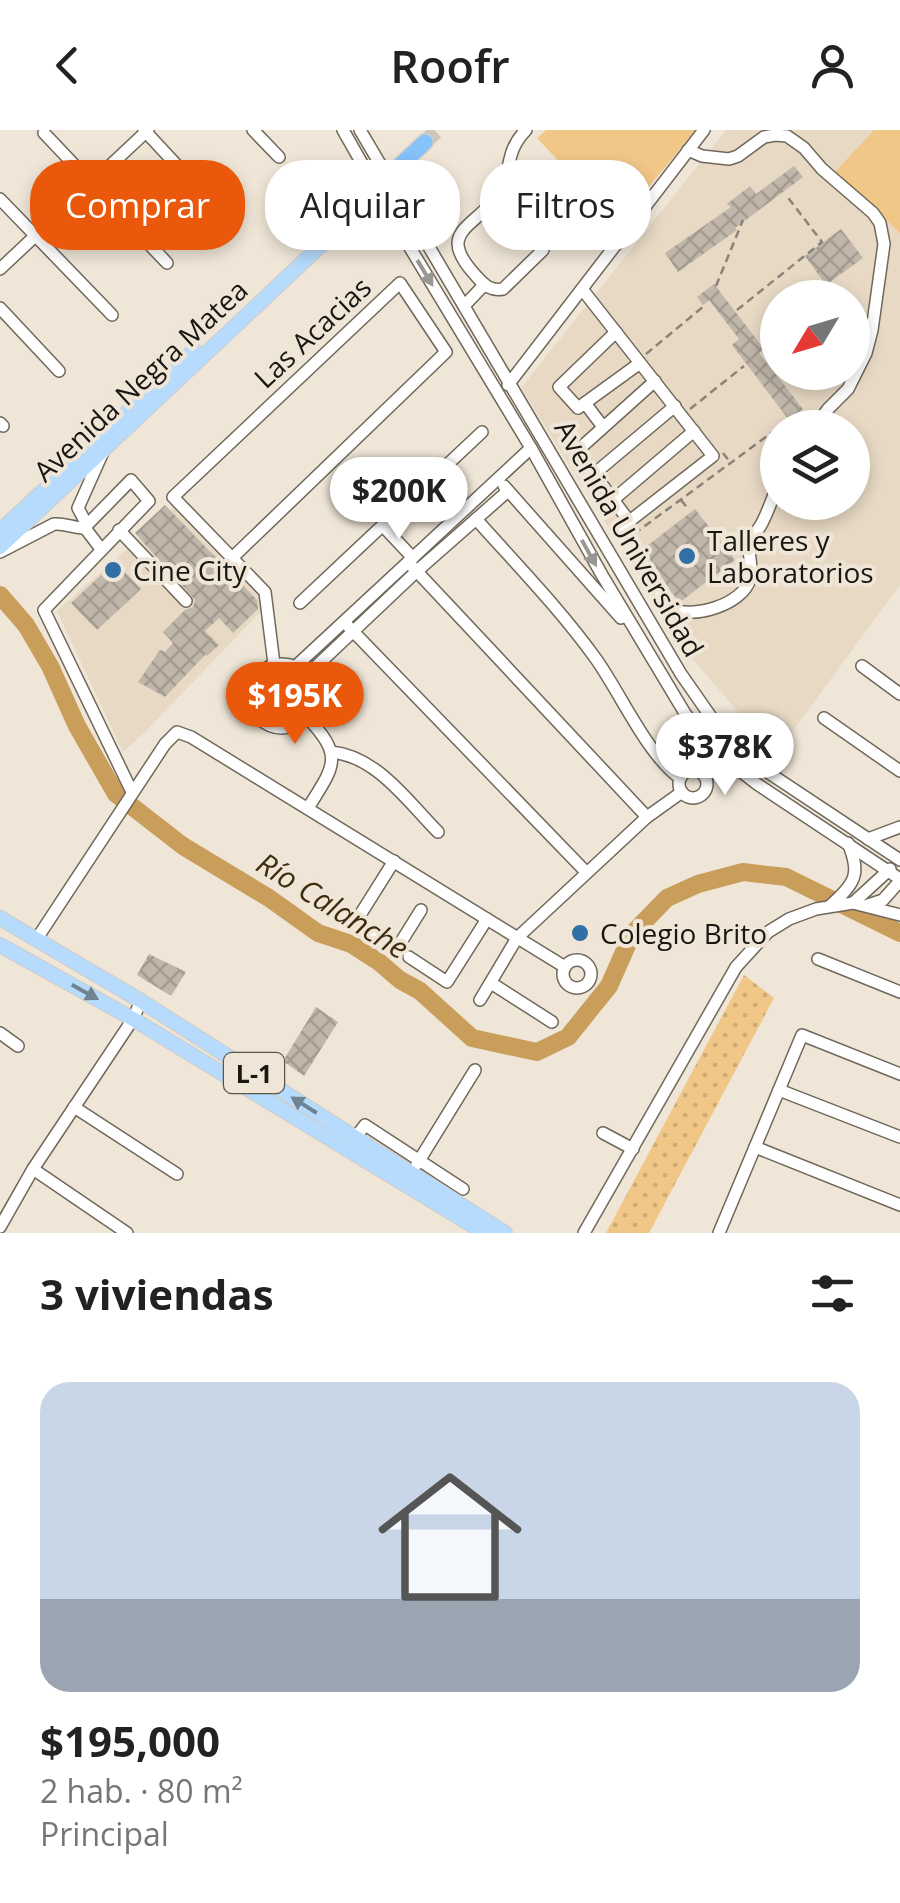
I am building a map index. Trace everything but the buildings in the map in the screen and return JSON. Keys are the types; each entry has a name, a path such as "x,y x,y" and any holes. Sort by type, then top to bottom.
{"highway":[{"path":"406,160 425,142"}],"main road":[{"name":"Avenida Negra Matea","path":"0,530 303,250"},
{"name":"Avenida Negra Matea","path":"0,549 316,250"},
{"name":"L-1","path":"0,918 355,1138 415,1166 505,1233"},
{"name":"L-1","path":"0,945 132,1018 485,1233"}],"street":[{"path":"253,130 279,157"},
{"path":"343,130 366,160"},
{"path":"360,130 373,160"},
{"path":"510,160 512,149 526,130"},
{"path":"499,396 704,130"},
{"path":"116,160 146,131 173,160"},
{"path":"44,133 69,160"},
{"path":"688,150 729,159 764,137 787,136 880,223 884,244 866,353 848,389 827,410"},
{"path":"0,198 30,231"},
{"path":"480,213 460,234 458,244 464,263 484,285 497,291 504,289 543,250"},
{"path":"0,269 30,241"},
{"path":"49,250 112,315"},
{"path":"154,250 167,263"},
{"name":"Avenida Universidad","path":"420,250 499,396 686,715 726,760 757,784 896,877"},
{"name":"Avenida Universidad","path":"427,250 510,382 680,674 718,727 766,771 897,858"},
{"name":"Las Acacias","path":"232,558 446,352 400,283 173,497 232,558 265,592 274,664"},
{"path":"464,306 484,285"},
{"path":"582,289 642,359 714,456 622,527 667,605 680,613 718,606 739,596 751,572 751,541 763,520"},
{"path":"0,308 59,371"},
{"path":"616,332 559,387 578,408 642,359"},
{"path":"629,520 577,451 655,381"},
{"path":"586,403 604,427"},
{"path":"594,474 675,406"},
{"path":"613,500 694,431"},
{"path":"300,604 482,432"},
{"path":"296,666 348,626 531,448"},
{"path":"101,549 78,508 104,449"},
{"path":"0,549 54,524 86,527 131,480 149,501 44,610 130,796"},
{"name":"Avenida Universidad","path":"497,480 640,638"},
{"path":"412,564 508,492"},
{"path":"476,519 560,612 597,660 658,756 680,778"},
{"path":"383,526 412,564 648,817"},
{"path":"119,530 186,601"},
{"path":"308,675 348,626"},
{"path":"348,626 586,872"},
{"path":"274,664 296,666 313,685 313,707 307,717 288,728 266,724 252,708 251,686 256,676 274,664"},
{"path":"862,666 900,694"},
{"path":"307,717 331,745 332,764 308,808"},
{"path":"824,718 900,772"},
{"path":"36,940 165,744 177,732 565,967"},
{"path":"331,752 364,762 386,778 438,832"},
{"path":"686,772 702,773 706,790 690,798 679,787 680,778 686,772"},
{"path":"480,1000 517,938 648,817 682,792"},
{"path":"868,839 900,827"},
{"path":"823,907 851,886 855,877 855,859 848,843"},
{"path":"584,1233 736,968 768,932 789,918 823,907 883,900 896,877 897,858"},
{"path":"394,861 355,923 396,950 421,910"},
{"path":"858,904 900,915"},
{"path":"409,957 447,982 487,919"},
{"path":"818,959 900,992"},
{"path":"491,983 552,1022"},
{"path":"0,1227 141,1002"},
{"path":"0,1032 18,1046"},
{"path":"734,1233 720,1230 802,1035 900,1074"},
{"path":"463,1189 415,1166 475,1070"},
{"path":"779,1090 900,1138"},
{"path":"74,1107 177,1174"},
{"path":"603,1133 633,1149"},
{"path":"755,1147 900,1204"},
{"path":"33,1169 127,1233"}],"path":[{"path":"737,310 822,242 786,195"},
{"path":"716,286 743,220"},
{"path":"642,359 704,306"},
{"path":"688,410 744,366"},
{"path":"633,534 760,441"},
{"path":"680,499 689,510"}],"shaded area":[{"path":"546,130 695,130 651,184 651,160 558,160 537,138"},
{"path":"726,130 900,130 900,585 775,755 686,651 521,388 631,250 651,250 651,224"},
{"path":"874,130 900,130 900,233 835,172"},
{"path":"173,508 267,605 123,752 57,611"},
{"path":"744,975 774,998 649,1233 606,1233"}],"waterway":[{"name":"Río Calanche","path":"0,595 26,625 50,666 77,726 116,794 183,846 318,933 351,944 379,962 420,991 472,1038 537,1052 568,1037 609,986 632,934 667,898 698,884 743,872 786,877 900,933"}],"tunnel":[{"path":"425,142 438,130"}],"place":[{"name":"Talleres y Laboratorios","path":"687,556"},
{"name":"Cine City","path":"113,570"},
{"name":"Colegio Brito","path":"580,933"}]}
